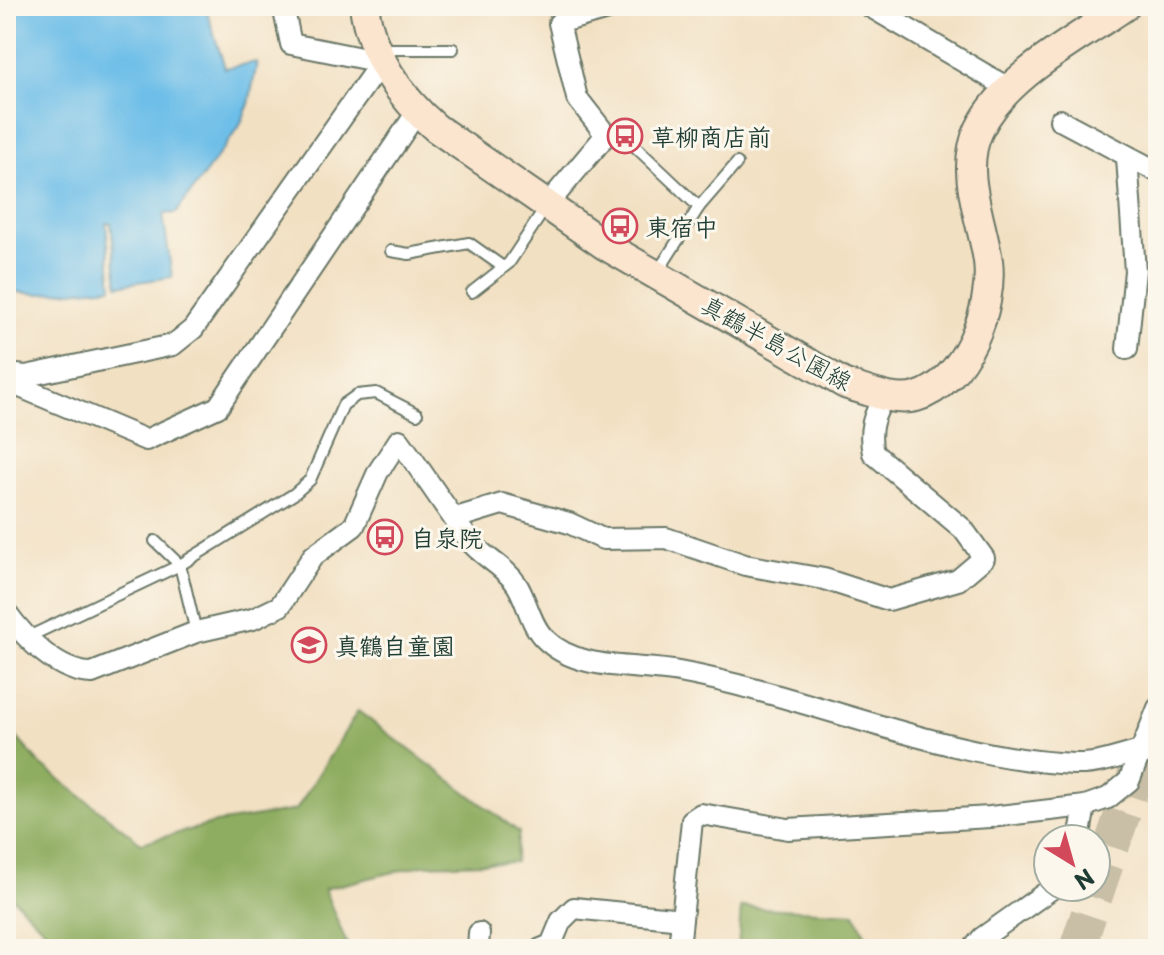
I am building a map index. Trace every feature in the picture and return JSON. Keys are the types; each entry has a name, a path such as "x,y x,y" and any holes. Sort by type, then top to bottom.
{"main road":[{"name":"真鶴半島公園線","path":"364,6 378,56 417,112 547,205 656,275 845,384 885,396 914,398 952,375 968,353 980,315 988,264 973,199 972,160 978,131 1008,88 1125,6"}],"street":[{"path":"8,375 26,376 173,345 193,329 378,56 291,44 283,6"},
{"path":"547,205 606,135 577,98 559,23 618,6"},
{"path":"869,6 1008,88"},
{"path":"8,375 13,384 146,440 218,407 417,112"},
{"path":"1060,120 1158,172"},
{"path":"1127,158 1135,271 1127,349"},
{"path":"456,518 502,504 569,523 603,539 666,538 745,565 824,579 889,600 922,593 958,580 984,558 963,529 873,453 869,435 875,412 885,396"},
{"path":"6,612 26,639 77,673 92,673 196,632 253,619 280,606 313,556 354,526 378,472 399,440 471,542 502,566 517,585 544,639 566,652 607,665 677,671 931,739 1026,758 1077,764 1140,751"},
{"path":"679,949 692,820 701,814 788,829 990,817 1085,806 1108,798 1129,781 1158,708"},
{"path":"1082,823 1085,806"},
{"path":"973,949 982,938 1032,903"},
{"path":"541,949 551,945 561,921 574,908 682,919"}],"lane":[{"path":"378,56 453,49"},
{"path":"606,135 625,137 699,207"},
{"path":"656,275 699,207 737,163"},
{"path":"472,292 503,267 547,205"},
{"path":"391,251 409,254 469,243 503,267"},
{"path":"26,639 180,565 259,518 310,480 343,405 357,395 376,393 417,414"},
{"path":"155,541 180,565 196,632"},
{"path":"1140,751 1158,764"}],"green space":[{"path":"358,711 519,832 515,862 423,865 324,889 349,949 63,949 6,891 6,725 39,763 141,843 216,823 296,810"},
{"path":"741,907 855,913 872,949 738,949"}],"water":[{"path":"6,6 205,6 225,68 257,62 249,104 239,127 176,213 163,214 172,277 118,285 111,223 106,223 112,287 39,294 6,291"}],"tunnel":[{"path":"1077,949 1144,750"}],"place":[{"name":"草柳商店前","path":"625,136"},
{"name":"東宿中","path":"620,226"},
{"name":"自泉院","path":"385,537"},
{"name":"真鶴自童園","path":"309,645"}]}
